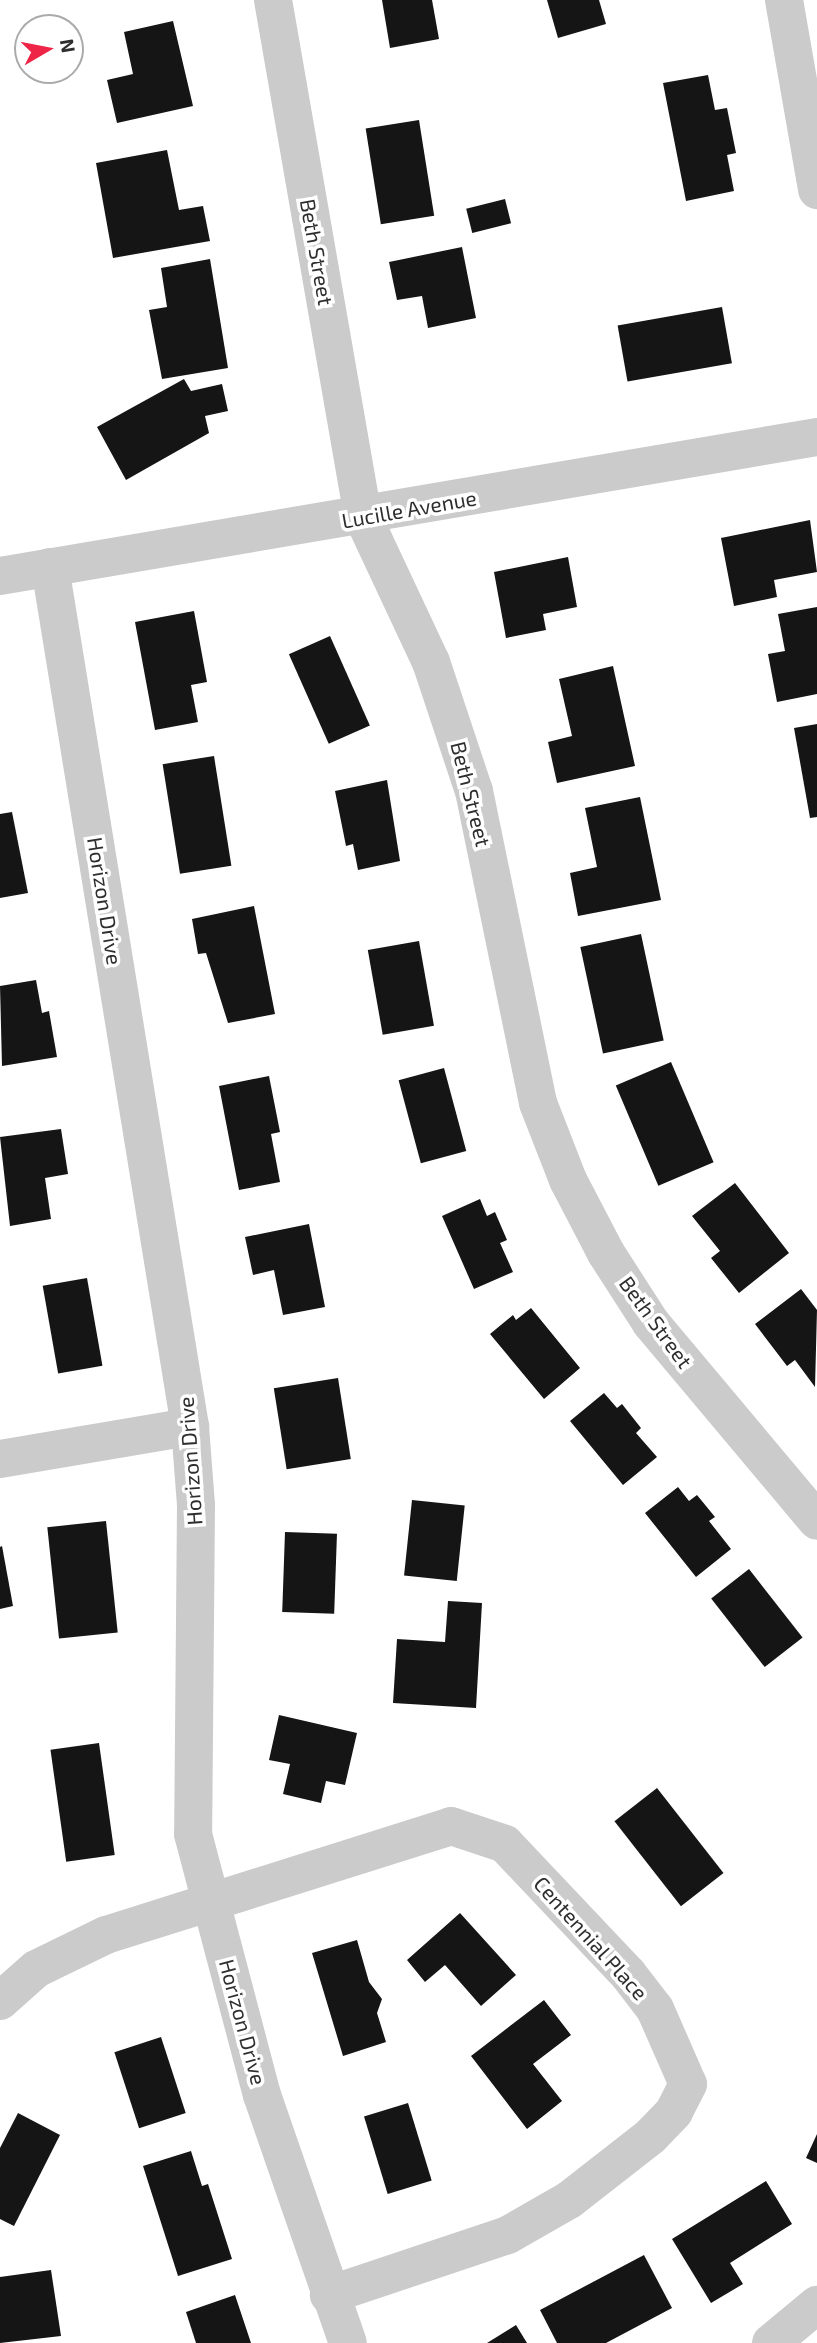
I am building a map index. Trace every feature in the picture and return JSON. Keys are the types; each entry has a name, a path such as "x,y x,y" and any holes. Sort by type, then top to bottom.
{"street":[{"name":"Beth Street","path":"273,0 363,517 431,662 466,765 538,1103 568,1180 606,1253 651,1323 817,1521"},
{"path":"784,0 817,190"},
{"name":"Lucille Avenue","path":"0,576 363,517 817,437"},
{"name":"Horizon Drive","path":"50,567 190,1427 196,1505 193,1834 262,2095 329,2295 348,2343"},
{"path":"0,1459 190,1427"},
{"name":"Centennial Place","path":"211,1903 451,1826 505,1844 628,1974 655,2009 688,2084 674,2112 651,2136 538,2217 508,2235 329,2295"},
{"path":"0,2001 36,1969 106,1935 211,1903"},
{"path":"771,2343 817,2305"}],"building":[{"path":"382,0 432,0 439,39 390,48"},
{"path":"547,0 599,0 606,24 558,38"},
{"path":"173,21 193,106 117,123 107,80 133,74 124,32"},
{"path":"708,75 715,110 727,108 736,153 727,155 734,191 686,201 663,83"},
{"path":"419,120 434,216 381,224 366,128"},
{"path":"167,150 179,210 203,206 210,241 113,258 96,163"},
{"path":"505,199 511,223 472,233 466,209"},
{"path":"462,247 476,318 428,328 422,296 397,300 389,262"},
{"path":"210,259 228,368 162,379 149,310 167,307 161,268"},
{"path":"722,307 732,363 628,382 618,325"},
{"path":"184,379 191,391 222,384 228,411 205,416 209,433 126,480 97,427"},
{"path":"810,520 817,572 774,580 777,597 734,606 721,538"},
{"path":"568,557 577,607 543,614 546,630 506,638 494,572"},
{"path":"817,607 817,694 777,702 768,654 785,651 778,614"},
{"path":"194,611 207,682 191,685 198,722 155,730 135,622"},
{"path":"330,636 370,726 329,744 289,654"},
{"path":"613,666 635,766 557,783 548,742 572,736 559,679"},
{"path":"817,724 817,817 810,818 794,728"},
{"path":"214,756 231,866 180,874 163,764"},
{"path":"387,780 400,861 358,870 353,844 346,846 335,791"},
{"path":"640,797 661,900 578,916 570,873 597,867 585,808"},
{"path":"12,812 28,893 0,898 0,814"},
{"path":"254,906 275,1014 228,1023 206,953 198,954 192,919"},
{"path":"641,934 664,1041 603,1054 580,947"},
{"path":"419,941 434,1026 383,1035 368,950"},
{"path":"36,980 42,1013 49,1011 57,1057 2,1066 0,986"},
{"path":"671,1062 714,1162 658,1186 616,1085"},
{"path":"444,1068 466,1151 421,1163 399,1080"},
{"path":"269,1076 280,1132 271,1134 280,1182 239,1190 219,1086"},
{"path":"61,1129 68,1174 45,1178 51,1219 10,1226 0,1137"},
{"path":"735,1183 789,1253 739,1293 711,1258 720,1251 692,1216"},
{"path":"480,1199 487,1216 495,1212 507,1240 500,1243 513,1272 474,1289 442,1216"},
{"path":"309,1224 325,1307 283,1315 274,1270 253,1275 245,1237"},
{"path":"87,1278 102,1366 58,1373 43,1286"},
{"path":"801,1289 817,1310 815,1387 795,1360 787,1366 755,1324"},
{"path":"531,1308 580,1368 544,1399 490,1334 513,1315 516,1320"},
{"path":"338,1378 351,1459 287,1469 274,1388"},
{"path":"604,1393 617,1408 622,1404 641,1428 636,1433 657,1457 623,1485 570,1421"},
{"path":"678,1487 689,1501 697,1495 715,1517 709,1521 731,1549 696,1577 645,1513"},
{"path":"412,1500 465,1506 457,1581 404,1576"},
{"path":"106,1521 118,1632 59,1639 47,1527"},
{"path":"285,1532 337,1534 334,1614 282,1612"},
{"path":"2,1546 13,1606 0,1609 0,1547"},
{"path":"749,1569 803,1638 765,1667 711,1599"},
{"path":"448,1601 482,1603 476,1708 393,1703 397,1639 445,1642"},
{"path":"279,1715 357,1733 345,1785 326,1781 321,1803 283,1794 290,1764 269,1760"},
{"path":"99,1743 115,1855 66,1862 50,1750"},
{"path":"657,1788 723,1873 681,1906 614,1821"},
{"path":"460,1913 516,1975 481,2006 445,1965 425,1982 407,1960"},
{"path":"357,1940 369,1982 382,1999 377,2013 386,2042 343,2056 312,1953"},
{"path":"544,2000 571,2035 533,2064 562,2101 527,2129 471,2056"},
{"path":"161,2037 186,2113 139,2128 114,2052"},
{"path":"408,2103 432,2180 388,2194 364,2116"},
{"path":"18,2113 60,2135 14,2226 0,2219 0,2148"},
{"path":"817,2134 817,2163 806,2158"},
{"path":"191,2151 202,2186 208,2184 232,2259 178,2276 143,2166"},
{"path":"766,2181 792,2224 730,2263 743,2284 711,2303 672,2239"},
{"path":"644,2255 672,2308 606,2343 557,2343 540,2310"},
{"path":"51,2270 61,2336 0,2343 0,2277"},
{"path":"235,2295 251,2343 196,2343 186,2312"},
{"path":"516,2325 527,2343 487,2343"}]}
